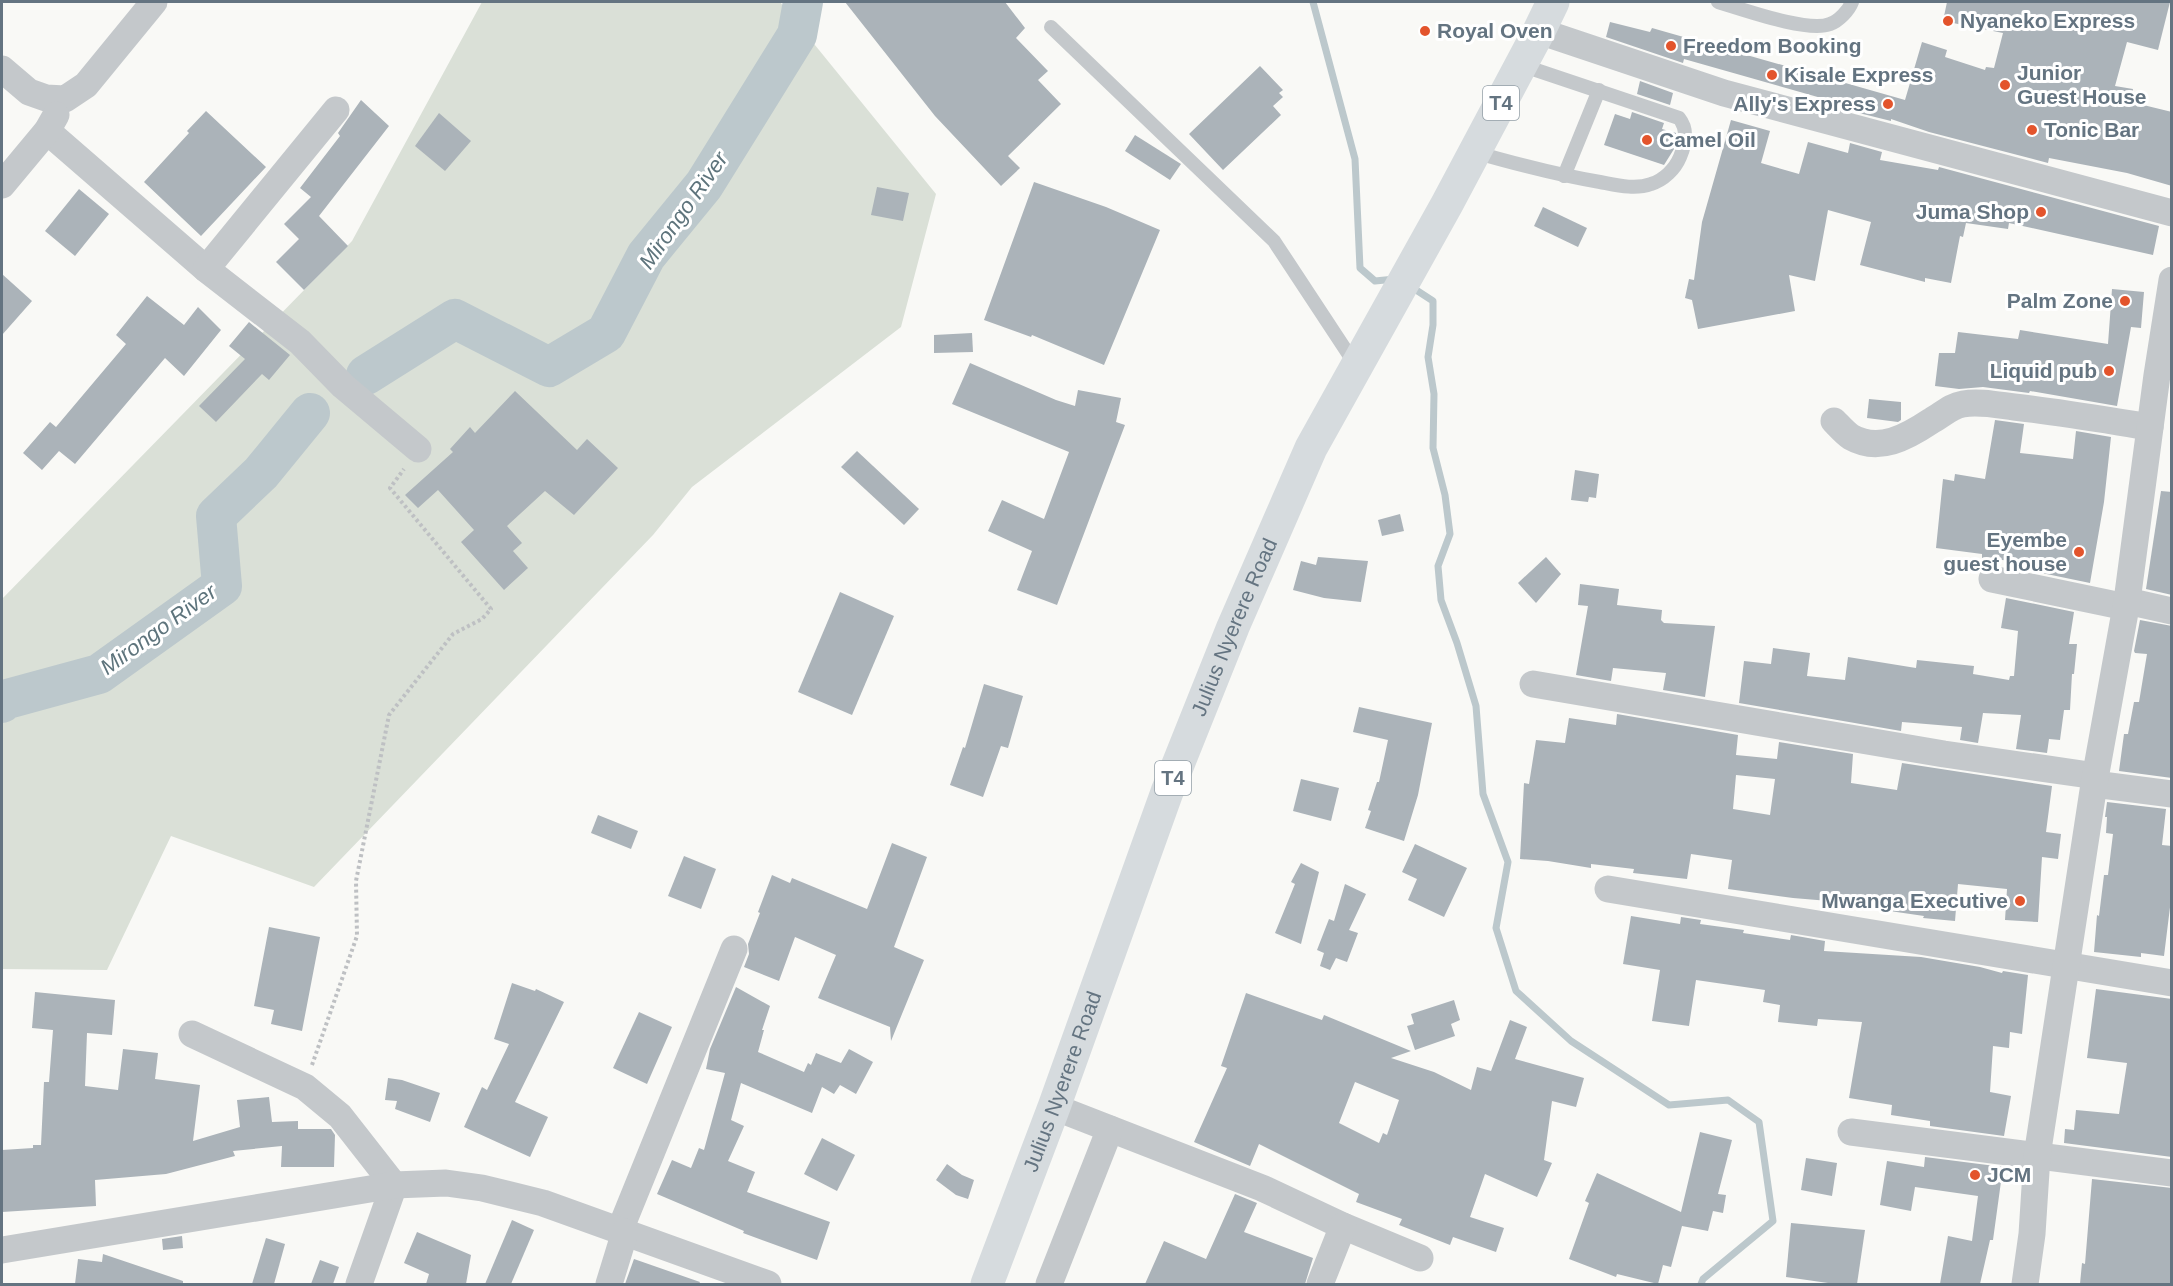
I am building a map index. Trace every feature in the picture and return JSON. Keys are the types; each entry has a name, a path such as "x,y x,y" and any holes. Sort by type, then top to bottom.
{"highway":[{"name":"Julius Nyerere Road","path":"987,1284 1054,1107 1167,792 1233,627 1311,448 1447,204 1546,16"}],"street":[{"path":"2,185 47,131 65,99 86,86 154,2"},
{"path":"1546,16 1724,93 2172,213"},
{"path":"2,69 29,92 46,98 65,99"},
{"path":"206,268 336,110"},
{"path":"47,131 206,268 300,342 343,386 418,449"},
{"path":"2025,1284 2032,1234 2037,1156 2095,780 2127,604 2172,280"},
{"path":"1834,421 1850,436 1866,443 1882,445 1901,438 1933,421 1946,410 1963,404 2031,409 2150,427"},
{"path":"1992,579 2172,611"},
{"path":"1533,684 2172,794"},
{"path":"1608,889 2172,983"},
{"path":"609,1284 623,1231 734,949"},
{"path":"192,1034 305,1087 340,1116 394,1185"},
{"path":"1054,1107 1262,1188 1343,1226 1420,1258"},
{"path":"1049,1284 1110,1129"},
{"path":"1851,1132 2172,1173"},
{"path":"2,1250 394,1185 446,1184 482,1188 543,1203 768,1284"},
{"path":"359,1284 394,1185"},
{"path":"1320,1284 1343,1226"}],"lane":[{"path":"1718,2 1801,26 1830,24 1850,9 1852,2"},
{"path":"1051,27 1274,241 1357,366"},
{"path":"1474,153 1564,176 1636,187 1651,184 1672,170 1680,156 1686,136 1684,124 1679,118 1521,65"},
{"path":"1564,176 1599,90"}],"path":[{"path":"305,1087 357,936 356,881 389,715 453,634 482,619 491,609 390,488 418,449"}],"shaded area":[{"path":"482,2 780,2 936,194 901,327 692,487 653,535 314,887 171,836 107,970 2,969 2,599 352,241"}],"building":[{"path":"845,2 1005,2 1025,28 1016,38 1048,71 1038,80 1061,104 1008,156 1020,168 1001,186 935,116"},
{"path":"1947,2 2170,2 2158,50 2127,42 2115,86 2133,89 2131,102 2172,112 2172,186 2127,173 2049,158 2048,163 1929,132 1891,119 1891,121 1859,113 1860,109 1684,59 1683,63 1606,37 1610,22 1650,32 1652,28 1905,100 1922,42 1947,50 1945,57 1985,70 1986,67 1994,68 2003,33 1943,21"},
{"path":"1260,66 1283,90 1279,93 1283,97 1273,106 1281,115 1223,170 1189,134"},
{"path":"1640,81 1673,93 1670,105 1637,94"},
{"path":"361,100 389,126 319,216 348,246 304,290 276,262 299,239 284,224 311,197 300,188 340,136 338,133"},
{"path":"206,111 266,167 201,236 144,182"},
{"path":"1632,112 1664,123 1662,129 1676,133 1674,149 1664,165 1604,145 1615,114 1630,119"},
{"path":"439,113 471,141 445,171 415,146"},
{"path":"1731,120 1770,131 1761,163 1799,174 1808,142 1848,153 1850,143 1882,152 1880,160 1938,170 1939,167 2159,226 2153,255 2009,223 2008,229 1966,223 1963,237 1960,236 1951,283 1925,278 1925,282 1860,265 1871,222 1828,210 1815,281 1789,275 1795,311 1698,329 1692,300 1685,298 1689,279 1694,280 1702,222"},
{"path":"1135,135 1181,164 1170,180 1125,151"},
{"path":"1034,182 1106,207 1160,230 1104,365 1032,335 1031,337 984,320"},
{"path":"877,187 909,193 903,221 871,215"},
{"path":"79,189 109,214 75,256 45,231"},
{"path":"1543,207 1587,228 1578,247 1534,226"},
{"path":"2,274 32,301 2,335"},
{"path":"2112,289 2144,292 2141,328 2131,327 2117,406 2030,391 2029,393 1983,387 1959,389 1935,386 1939,353 1955,353 1958,332 2018,339 2020,330 2108,344"},
{"path":"147,296 184,325 198,307 221,330 184,376 165,358 75,464 59,451 42,470 23,453 50,422 56,427 126,344 116,335"},
{"path":"249,322 290,355 269,380 262,374 216,422 199,406 245,359 229,346"},
{"path":"972,333 973,352 934,353 934,335"},
{"path":"970,363 1075,406 1078,390 1121,398 1116,422 1125,425 1057,605 1017,590 1032,551 988,531 1002,500 1044,519 1069,452 952,404"},
{"path":"515,391 577,450 587,439 618,468 574,515 545,491 507,526 522,543 513,551 528,568 504,590 461,542 474,530 438,490 418,508 405,495 453,452 450,449 470,427 475,433"},
{"path":"1869,399 1901,402 1901,420 1898,422 1867,418"},
{"path":"1995,420 2024,424 2020,453 2073,459 2076,431 2111,437 2104,502 2090,583 2012,567 2012,561 1982,558 1982,554 1936,548 1943,479 1954,481 1955,474 1985,479"},
{"path":"857,451 919,509 904,525 841,467"},
{"path":"1575,470 1599,474 1596,498 1589,497 1588,502 1571,500"},
{"path":"2161,491 2172,492 2172,595 2146,589"},
{"path":"1400,514 1404,531 1382,536 1378,520"},
{"path":"1318,557 1368,561 1361,602 1324,598 1293,590 1301,561 1316,565"},
{"path":"1546,557 1561,574 1536,603 1518,583"},
{"path":"1580,584 1619,589 1617,605 1662,610 1661,620 1664,623 1715,626 1705,697 1663,690 1666,673 1613,668 1611,681 1576,675 1588,606 1578,605"},
{"path":"840,592 894,616 852,715 798,692"},
{"path":"2006,598 2074,612 2069,644 2077,644 2074,674 2072,674 2070,710 2064,710 2060,740 2049,739 2047,753 2016,749 2021,715 1983,713 1978,743 1960,740 1962,727 1902,722 1901,731 1739,703 1744,661 1771,664 1773,648 1810,653 1807,676 1845,680 1848,657 1916,668 1917,660 1974,666 1973,674 2009,680 2010,676 2014,676 2018,631 2001,628"},
{"path":"2140,620 2172,626 2172,778 2119,771 2124,734 2128,734 2134,702 2139,702 2147,654 2134,651"},
{"path":"984,684 1023,696 1008,748 1001,746 983,797 950,785 963,747 965,748"},
{"path":"1359,707 1432,723 1418,795 1404,841 1365,828 1371,811 1368,810 1377,782 1379,782 1388,740 1353,732"},
{"path":"1617,714 1738,735 1736,755 1777,759 1779,742 1853,754 1851,783 1897,790 1902,763 2052,786 2046,832 2061,834 2058,859 2042,857 2038,922 2005,920 2007,889 1958,884 1955,921 1841,905 1841,902 1728,889 1732,860 1691,854 1687,879 1633,873 1634,869 1591,864 1591,868 1520,859 1524,783 1529,784 1536,740 1565,743 1569,718 1616,725","holes":["1736,775 1775,779 1770,815 1733,809"]},
{"path":"1301,779 1339,788 1331,821 1293,811"},
{"path":"2107,802 2166,809 2162,845 2172,846 2172,891 2164,956 2141,953 2141,957 2094,952 2097,915 2099,916 2104,875 2108,875 2113,834 2106,833"},
{"path":"598,815 638,831 631,849 591,833"},
{"path":"892,843 927,857 894,947 924,960 891,1041 890,1027 818,998 836,955 795,937 779,981 744,967 749,954 748,944 772,875 790,883 792,878 867,909"},
{"path":"1415,844 1467,868 1444,917 1408,900 1417,879 1402,872"},
{"path":"684,856 716,869 701,909 668,896"},
{"path":"1301,863 1319,872 1301,944 1275,933 1295,884 1291,882"},
{"path":"1345,884 1366,894 1349,930 1358,933 1347,962 1336,958 1330,970 1320,966 1324,953 1317,950 1329,919 1334,921"},
{"path":"1631,916 1680,924 1681,917 1701,920 1700,924 1744,930 1743,933 1790,940 1791,935 1825,941 1824,951 1921,957 2002,973 2003,971 2028,975 2022,1034 2010,1032 2009,1048 1993,1046 1990,1092 2011,1096 2004,1136 1930,1126 1930,1121 1891,1115 1892,1105 1849,1098 1862,1022 1818,1019 1817,1026 1778,1022 1780,1005 1763,1002 1765,990 1696,980 1689,1026 1652,1021 1660,970 1623,964"},
{"path":"269,927 320,937 302,1031 271,1024 274,1010 254,1006"},
{"path":"512,983 535,991 536,989 564,1002 515,1102 548,1117 530,1157 464,1127 482,1087 487,1090 509,1044 494,1039"},
{"path":"736,987 770,1006 758,1052 804,1072 808,1063 811,1065 816,1053 841,1063 849,1049 873,1062 856,1094 840,1085 834,1094 822,1087 812,1113 741,1083 731,1120 744,1126 728,1161 755,1172 747,1192 830,1222 817,1260 743,1233 744,1231 657,1194 672,1160 691,1168 699,1148 704,1150 725,1073 706,1069 710,1049"},
{"path":"2096,989 2172,999 2172,1157 2064,1143 2065,1129 2074,1130 2076,1110 2119,1114 2127,1063 2087,1058"},
{"path":"35,992 115,1000 112,1035 87,1033 85,1086 118,1090 123,1049 158,1053 155,1079 200,1085 193,1141 240,1127 237,1100 269,1097 272,1122 298,1121 298,1129 331,1129 335,1135 334,1167 281,1167 282,1146 233,1151 235,1156 166,1174 95,1180 96,1206 2,1212 2,1150 33,1148 33,1145 41,1145 44,1082 49,1082 53,1030 32,1028"},
{"path":"1246,993 1322,1020 1324,1015 1411,1051 1391,1058 1434,1072 1471,1090 1477,1067 1491,1071 1510,1020 1527,1027 1515,1059 1584,1078 1576,1107 1552,1101 1544,1160 1552,1163 1537,1197 1485,1174 1470,1217 1504,1228 1496,1252 1453,1237 1450,1245 1399,1225 1402,1219 1356,1202 1359,1194 1259,1144 1250,1166 1194,1142 1227,1068 1221,1066","holes":["1355,1082 1399,1100 1387,1135 1383,1133 1379,1143 1339,1123"]},
{"path":"1454,1000 1460,1020 1451,1024 1455,1036 1415,1050 1407,1026 1414,1024 1411,1014"},
{"path":"639,1012 672,1027 647,1084 613,1068"},
{"path":"388,1078 402,1080 440,1093 430,1122 395,1109 397,1101 385,1100"},
{"path":"1700,1132 1732,1140 1718,1194 1726,1195 1723,1213 1713,1211 1708,1231 1682,1226 1671,1267 1663,1265 1658,1284 1617,1274 1616,1277 1569,1259 1589,1203 1585,1201 1597,1173 1681,1212"},
{"path":"822,1138 855,1155 837,1191 804,1174"},
{"path":"1925,1157 2003,1167 1993,1240 1990,1240 1980,1284 1940,1284 1948,1236 1972,1241 1978,1196 1915,1187 1911,1211 1880,1205 1887,1161 1924,1167"},
{"path":"1806,1158 1837,1163 1832,1196 1801,1190"},
{"path":"947,1164 962,1175 974,1180 968,1199 956,1195 936,1180"},
{"path":"2092,1179 2172,1188 2172,1284 2080,1284 2082,1263 2085,1264"},
{"path":"1235,1194 1257,1203 1244,1232 1313,1258 1305,1284 1145,1284 1164,1241 1206,1259"},
{"path":"512,1220 534,1230 511,1284 485,1284"},
{"path":"1791,1223 1865,1230 1857,1284 1835,1284 1786,1277"},
{"path":"417,1232 471,1255 466,1284 426,1284 429,1274 404,1263"},
{"path":"182,1236 183,1248 163,1250 162,1239"},
{"path":"266,1238 285,1244 274,1284 252,1284"},
{"path":"103,1254 183,1281 183,1284 75,1284 78,1259 102,1262"},
{"path":"634,1259 700,1282 699,1284 625,1284"},
{"path":"320,1260 339,1267 333,1284 311,1284"}],"waterway":[{"name":"Mirongo River","path":"366,375 455,319 549,367 606,333 646,256 704,185 797,35 803,2"},
{"path":"1313,2 1355,159 1360,268 1375,281 1395,279"},
{"path":"1410,286 1433,301 1433,325 1428,357 1434,394 1433,448 1445,495 1450,534 1438,566 1441,600 1476,706 1483,794 1508,862 1496,928 1516,991 1571,1041 1669,1105 1728,1100 1759,1122 1773,1221 1703,1279 1701,1284"},
{"name":"Mirongo River","path":"2,703 4,700 99,674 222,586 216,516 261,473 310,413"}],"place":[{"name":"Nyaneko Express","path":"1948,21"},
{"name":"Royal Oven","path":"1425,31"},
{"name":"Freedom Booking","path":"1671,46"},
{"name":"Kisale Express","path":"1772,75"},
{"name":"Junior Guest House","path":"2005,85"},
{"name":"Ally's Express","path":"1888,104"},
{"name":"Tonic Bar","path":"2032,130"},
{"name":"Camel Oil","path":"1647,140"},
{"name":"Juma Shop","path":"2041,212"},
{"name":"Palm Zone","path":"2125,301"},
{"name":"Liquid pub","path":"2109,371"},
{"name":"Eyembe guest house","path":"2079,552"},
{"name":"Mwanga Executive","path":"2020,901"},
{"name":"JCM","path":"1975,1175"}]}
